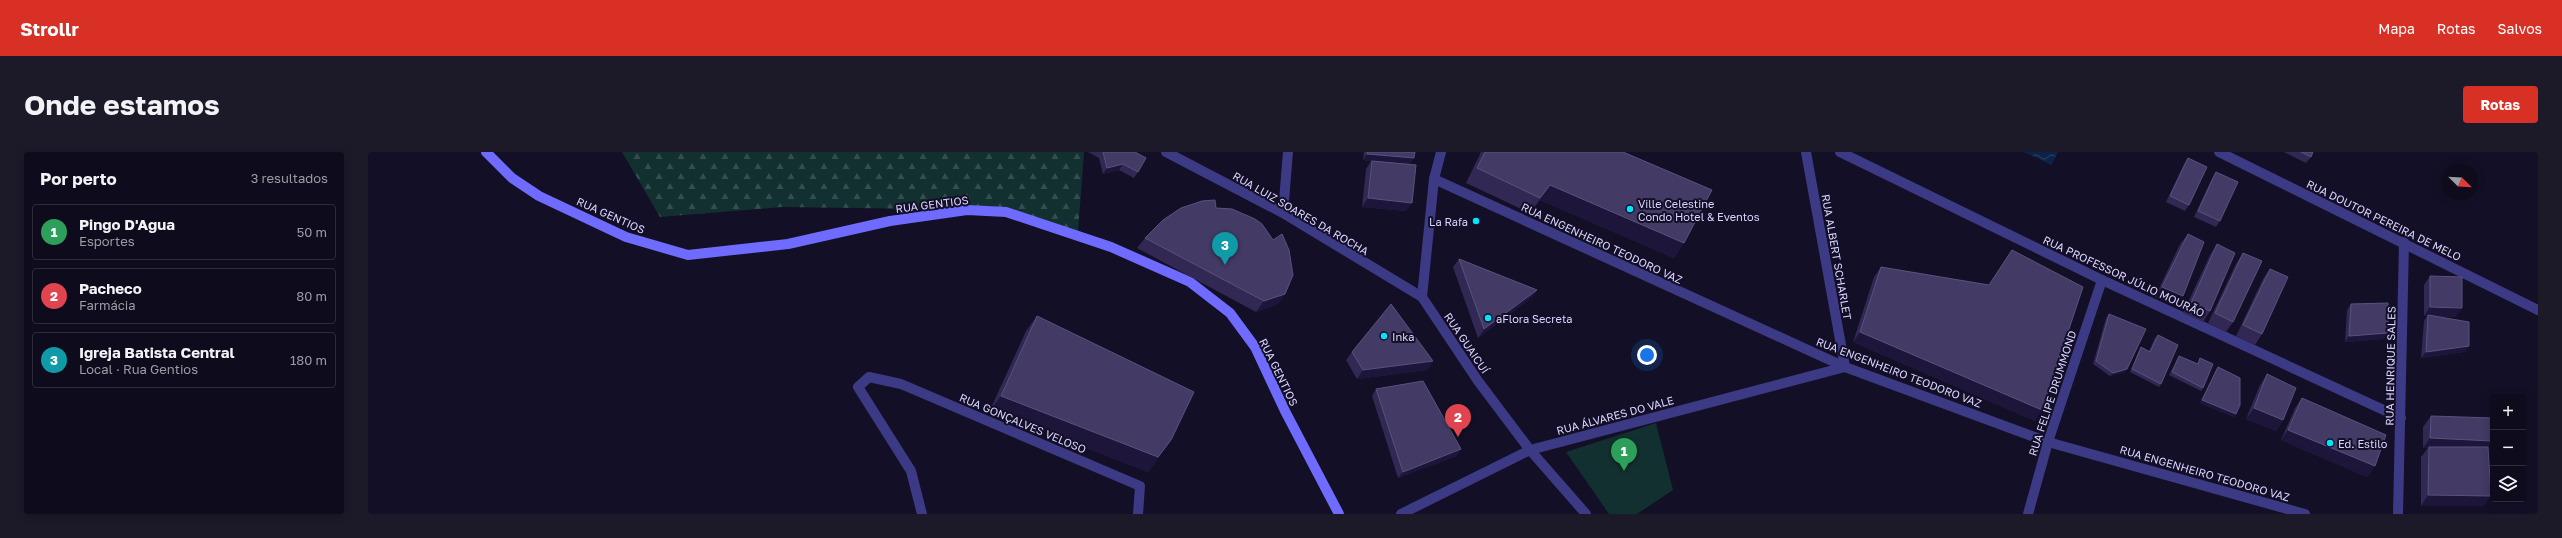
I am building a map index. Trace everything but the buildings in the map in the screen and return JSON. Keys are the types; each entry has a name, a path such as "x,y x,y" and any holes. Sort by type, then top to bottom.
{"street":[{"name":"RUA GENTIOS","path":"486,152 512,178 539,196 626,237 688,255 788,244 890,221 967,210 1006,212 1111,247 1190,282 1230,313 1255,347 1285,411 1339,514"},
{"name":"RUA LUIZ SOARES DA ROCHA","path":"1168,152 1282,213 1422,297"},
{"path":"1282,213 1288,152"},
{"path":"1422,297 1434,179 1441,152"},
{"name":"RUA ALBERT SCHARLET","path":"1806,152 1845,366"},
{"name":"RUA PROFESSOR JÚLIO MOURÃO","path":"1840,152 2102,280 2401,418"},
{"name":"RUA DOUTOR PEREIRA DE MELO","path":"2219,152 2404,242 2538,310"},
{"name":"RUA ENGENHEIRO TEODORO VAZ","path":"1434,179 1845,366 2048,442 2305,514"},
{"name":"RUA HENRIQUE SALES","path":"2398,514 2404,242"},
{"name":"RUA FELIPE DRUMMOND","path":"2028,514 2048,442 2102,280"},
{"name":"RUA GUAICUÍ","path":"1422,297 1478,381 1530,450 1586,514"},
{"name":"RUA ÁLVARES DO VALE","path":"1402,514 1530,450 1845,366"},
{"name":"RUA GONÇALVES VELOSO","path":"922,514 911,471 858,387 869,377 901,384 1140,486 1138,514"}],"green space":[{"path":"622,152 1084,152 1078,232 1000,210 782,207 660,217"},
{"path":"1656,423 1673,490 1637,514 1609,514 1566,452"}],"water":[{"path":"2024,152 2058,152 2051,165"}],"place":[{"name":"Ville Celestine Condo Hotel & Eventos","path":"1630,209"},
{"name":"La Rafa","path":"1476,221"},
{"name":"Igreja Batista Central","path":"1225,265"},
{"name":"aFlora Secreta","path":"1488,318"},
{"name":"Inka","path":"1384,336"},
{"name":"Pacheco","path":"1458,437"},
{"name":"Ed. Estilo","path":"2330,443"},
{"name":"Pingo D'Agua","path":"1624,471"}]}
